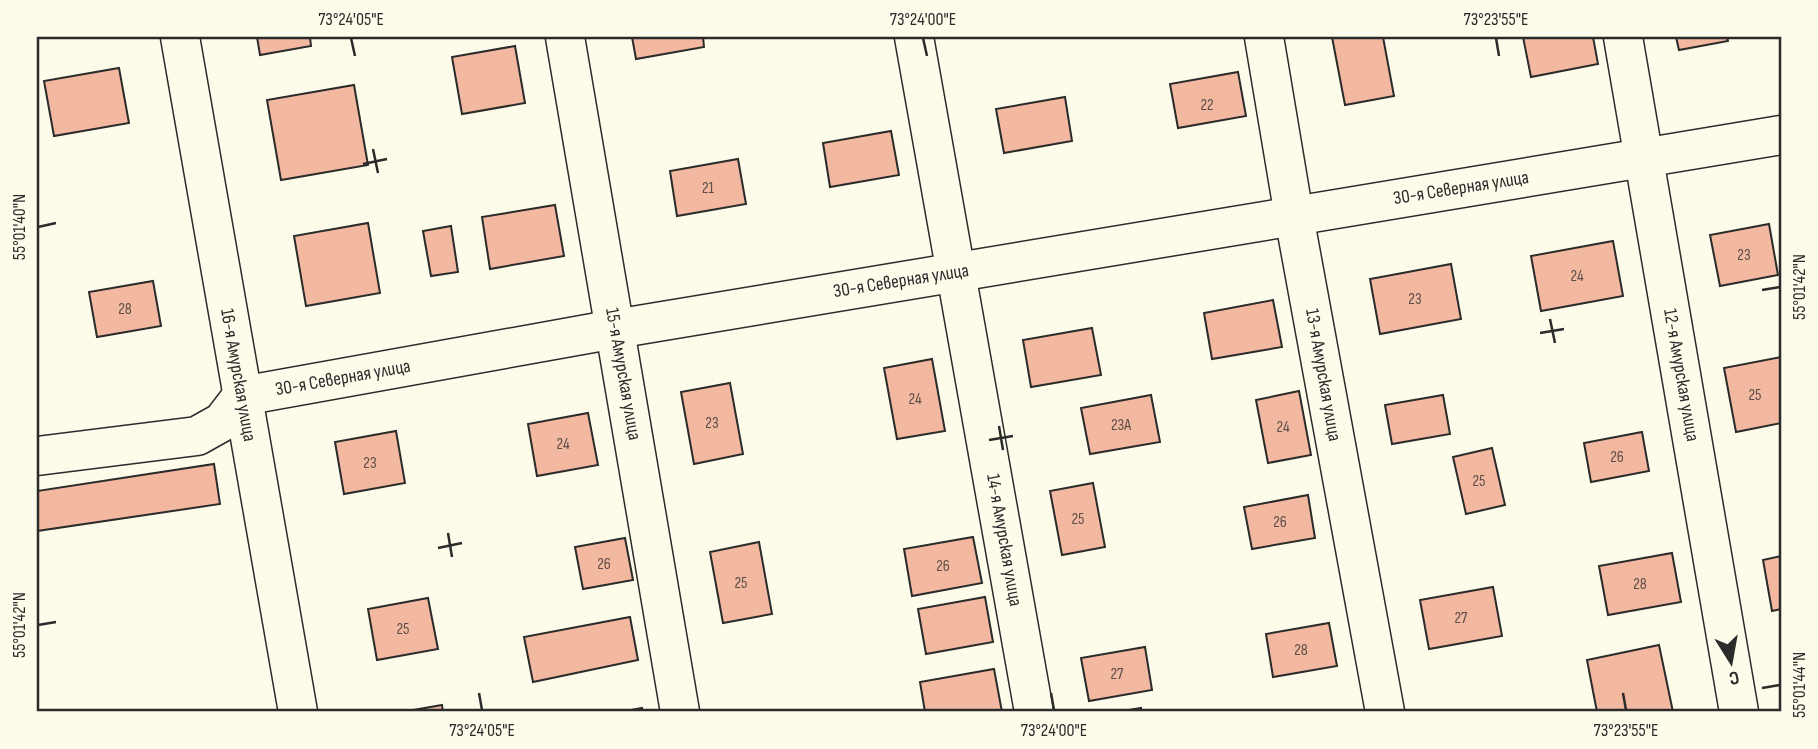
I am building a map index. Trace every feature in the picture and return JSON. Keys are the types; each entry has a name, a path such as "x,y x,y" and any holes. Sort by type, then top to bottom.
{"street":[{"name":"16-я Амурская улица","path":"180,37 298,712"},
{"name":"15-я Амурская улица","path":"565,37 680,712"},
{"name":"14-я Амурская улица","path":"914,37 1034,712"},
{"name":"13-я Амурская улица","path":"1264,37 1385,712"},
{"name":"12-я Амурская улица","path":"1623,37 1740,712"},
{"name":"30-я Северная улица","path":"242,396 615,329 1781,135"},
{"path":"37,456 197,436 222,422 242,396"}],"building":[{"path":"257,37 310,37 311,46 260,55"},
{"path":"632,37 703,37 704,47 636,59"},
{"path":"1332,37 1383,37 1394,96 1345,105"},
{"path":"1523,37 1593,37 1598,64 1531,77"},
{"path":"1676,37 1727,37 1728,41 1679,50"},
{"path":"515,46 525,103 462,114 452,57"},
{"path":"119,68 129,123 54,136 44,81"},
{"path":"1238,72 1246,116 1178,128 1170,84"},
{"path":"354,85 368,165 281,180 267,100"},
{"path":"1065,97 1072,141 1004,153 996,109"},
{"path":"891,131 899,175 830,187 823,143"},
{"path":"738,159 746,204 677,216 670,171"},
{"path":"555,205 564,256 490,269 482,217"},
{"path":"368,223 380,293 306,306 294,236"},
{"path":"1769,224 1778,275 1720,286 1710,235"},
{"path":"451,226 458,272 431,276 423,231"},
{"path":"1613,241 1623,296 1541,311 1531,256"},
{"path":"1451,264 1461,319 1380,334 1370,279"},
{"path":"153,281 161,326 97,337 89,292"},
{"path":"1273,300 1282,347 1212,359 1204,313"},
{"path":"1092,328 1101,375 1031,387 1023,340"},
{"path":"1781,357 1781,423 1736,432 1724,368"},
{"path":"932,359 945,431 897,439 884,368"},
{"path":"730,383 743,454 694,464 681,392"},
{"path":"1299,391 1311,455 1268,463 1256,400"},
{"path":"1151,395 1160,442 1090,454 1081,408"},
{"path":"1443,395 1450,434 1392,444 1385,405"},
{"path":"588,413 598,465 537,476 528,424"},
{"path":"396,431 405,483 344,494 335,442"},
{"path":"1642,432 1649,471 1591,482 1584,443"},
{"path":"1492,448 1505,505 1466,514 1453,457"},
{"path":"214,464 220,504 37,531 37,491"},
{"path":"1093,483 1105,547 1062,555 1050,491"},
{"path":"1308,495 1315,538 1252,549 1244,507"},
{"path":"973,537 982,583 912,596 904,549"},
{"path":"625,538 633,580 583,589 575,547"},
{"path":"759,542 772,614 723,623 710,552"},
{"path":"1672,553 1681,602 1608,615 1599,566"},
{"path":"1781,556 1781,609 1772,611 1763,560"},
{"path":"1493,587 1502,636 1429,649 1420,600"},
{"path":"985,597 993,642 926,654 918,609"},
{"path":"428,598 438,649 377,660 368,609"},
{"path":"630,617 638,660 533,682 524,637"},
{"path":"1329,623 1337,666 1273,677 1266,634"},
{"path":"1659,645 1673,712 1597,712 1587,660"},
{"path":"1145,647 1152,690 1089,701 1081,658"},
{"path":"994,669 1002,712 925,712 920,682"},
{"path":"442,705 443,712 402,712"},
{"path":"642,708 643,712 620,712"},
{"path":"1141,708 1142,712 1117,712"}]}
